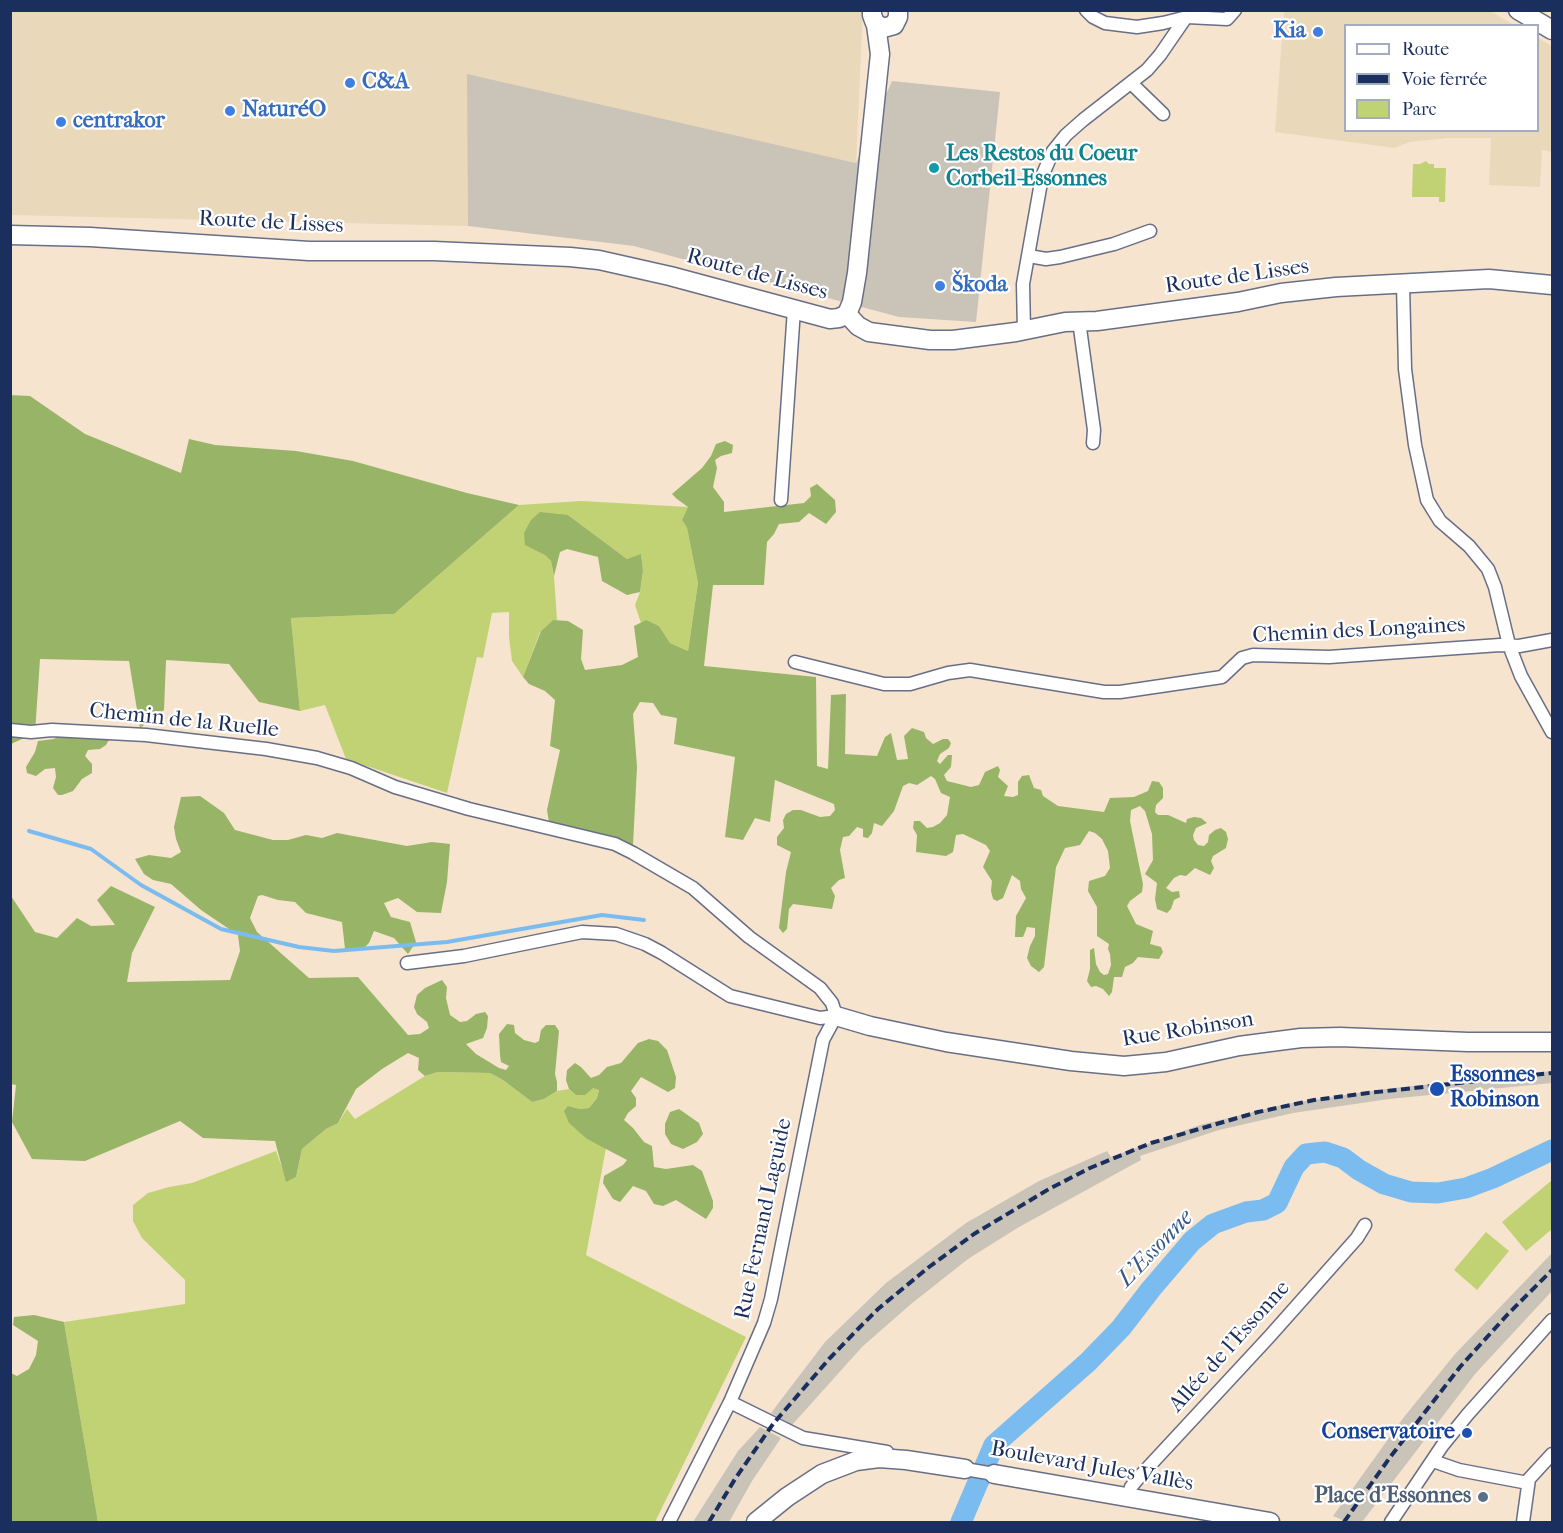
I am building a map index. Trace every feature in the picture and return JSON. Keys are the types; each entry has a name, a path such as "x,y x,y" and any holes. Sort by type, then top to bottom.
{"street":[{"path":"1086,10 1093,17 1106,23 1137,27 1163,23 1189,14 1227,19 1235,10"},
{"path":"1518,10 1552,30"},
{"path":"1539,10 1552,18"},
{"path":"1024,331 1023,284 1043,174 1053,151 1083,120 1132,84 1160,55 1189,14"},
{"path":"847,314 852,302 857,273 880,54 887,41 884,18"},
{"path":"1132,84 1163,114"},
{"path":"1029,256 1046,259 1060,257 1114,244 1150,231"},
{"name":"Route de Lisses","path":"10,235 309,251 434,251 599,260 650,271 830,319 847,314 858,326 869,332 921,339 976,338 1065,322 1097,321 1238,302 1281,293 1336,287 1489,279 1552,285"},
{"path":"1403,284 1405,369 1414,445 1427,500 1440,521 1468,546 1488,569 1496,587 1509,645 1521,676 1552,732"},
{"path":"781,500 794,309"},
{"path":"1079,321 1094,430 1093,443"},
{"name":"Chemin des Longaines","path":"795,662 884,684 910,684 948,673 970,670 1104,692 1120,692 1222,677 1242,658 1253,655 1329,657 1519,646 1552,640"},
{"name":"Chemin de la Ruelle","path":"10,730 103,732 206,742 317,758 351,768 395,787 469,809 615,844 693,888 749,937 820,988 832,1003 836,1016"},
{"path":"406,963 464,956 582,932 616,934 645,944 662,953 730,996 820,1018 836,1016"},
{"name":"Rue Robinson","path":"836,1016 870,1026 946,1042 1071,1061 1124,1066 1166,1062 1239,1046 1301,1038 1552,1042"},
{"name":"Rue Fernand Laguide","path":"669,1522 730,1402 757,1342 769,1307 823,1040 836,1016"},
{"name":"Allée de l'Essonne","path":"1128,1497 1136,1481 1269,1337 1357,1238 1365,1225"},
{"path":"1390,1522 1468,1414 1552,1320"},
{"name":"Boulevard Jules Vallès","path":"730,1402 803,1438 852,1454 965,1469 1270,1522"},
{"path":"756,1522 787,1497 852,1454"},
{"path":"1523,1522 1529,1479 1552,1454"},
{"path":"1432,1461 1460,1470 1528,1483"}],"shaded area":[{"path":"11,11 863,11 856,163 468,75 468,226 11,215"},
{"path":"1284,11 1490,11 1512,24 1344,24 1344,132 1539,132 1539,39 1552,46 1552,152 1542,150 1540,187 1489,185 1491,138 1448,138 1409,142 1395,148 1275,132"},
{"path":"467,74 856,163 892,81 1000,92 976,322 899,317 634,246 468,226"},
{"path":"1552,1071 1552,1083 1389,1099 1293,1113 1219,1130 1140,1156 1141,1160 1019,1227 968,1259 862,1347 792,1425 771,1413 825,1342 886,1283 966,1223 1039,1181 1107,1151 1111,1157 1200,1125 1286,1104 1385,1089"},
{"path":"1552,1253 1552,1291 1475,1374 1362,1522 1347,1522 1333,1516 1404,1417 1455,1354"},
{"path":"760,1427 781,1438 752,1481 729,1522 693,1522 738,1451"}],"green space":[{"path":"1426,161 1434,164 1434,168 1446,168 1445,202 1439,202 1439,197 1412,197 1413,164"},
{"path":"10,395 30,396 85,434 181,473 189,439 215,445 296,451 353,461 519,505 394,614 291,618 300,711 259,702 229,664 166,660 164,710 140,728 129,661 40,659 35,733 11,744"},
{"path":"725,441 733,445 732,453 715,460 717,468 713,487 724,502 724,512 804,503 811,496 810,488 817,484 835,500 836,512 826,524 809,513 799,522 779,524 767,542 764,585 713,585 704,666 816,677 817,766 828,769 831,695 846,694 845,754 877,756 885,737 891,733 897,760 908,759 904,736 912,728 924,732 926,738 933,744 943,739 948,739 951,743 949,748 940,754 937,761 940,764 948,755 952,755 951,767 944,775 947,781 971,787 979,785 985,772 998,766 1000,770 998,777 1008,786 1004,796 1018,795 1018,782 1022,776 1029,775 1034,788 1041,790 1043,796 1058,806 1104,812 1110,798 1134,797 1148,791 1152,781 1159,782 1163,788 1163,798 1156,805 1155,812 1158,815 1168,815 1186,823 1187,819 1201,818 1207,823 1196,828 1193,835 1198,845 1204,846 1208,842 1209,835 1221,828 1226,832 1228,839 1226,848 1213,856 1211,861 1214,868 1210,875 1195,868 1186,876 1180,875 1174,878 1166,888 1172,892 1179,891 1180,897 1174,900 1167,913 1157,909 1155,899 1157,883 1145,874 1153,860 1152,834 1145,811 1140,806 1131,810 1130,821 1143,884 1142,892 1127,906 1136,924 1153,931 1150,944 1161,947 1163,952 1159,959 1138,957 1125,967 1122,977 1114,977 1112,992 1109,996 1103,989 1096,986 1091,987 1087,981 1090,969 1090,950 1094,948 1096,964 1104,975 1108,974 1111,965 1109,944 1097,936 1097,907 1088,891 1089,881 1105,876 1110,868 1108,851 1102,839 1089,831 1080,845 1065,848 1056,867 1044,967 1039,972 1031,966 1027,958 1035,936 1035,928 1027,927 1023,937 1015,937 1016,916 1026,898 1020,881 1012,875 1003,898 997,901 993,899 992,881 983,867 990,851 986,845 963,834 956,835 953,852 946,856 916,852 917,835 913,828 914,821 920,821 927,828 933,827 947,815 950,797 941,793 935,779 931,776 917,785 909,783 903,786 894,811 882,826 874,823 872,833 868,838 863,837 863,829 857,827 849,836 843,837 840,850 845,878 839,880 831,888 835,896 832,909 793,904 789,909 787,929 783,933 779,928 786,872 791,852 777,845 777,837 784,828 783,820 786,814 793,810 801,810 820,817 830,816 835,810 834,804 775,780 770,822 755,818 743,840 725,837 735,757 674,744 677,718 661,715 653,703 640,702 633,714 637,767 633,845 549,822 547,810 560,750 550,746 555,700 545,691 529,684 523,677 541,631 553,620 568,621 583,630 581,659 585,670 622,665 638,657 634,626 646,620 659,626 670,643 688,651 698,583 687,528 682,520 688,507 672,494 702,468 716,444"},
{"path":"581,501 688,507 682,520 687,528 698,583 688,651 670,643 659,626 646,621 641,623 635,605 640,592 643,571 641,555 627,559 568,515 545,555 551,561 554,576 557,620 553,620 540,632 523,677 512,661 509,612 492,613 483,658 477,657 447,793 346,759 325,705 300,711 291,618 394,614 519,505"},
{"path":"540,512 568,515 627,559 641,554 643,571 640,592 627,595 602,581 598,557 567,549 560,552 554,576 551,561 545,555 525,545 524,533 531,520"},
{"path":"62,734 110,738 100,749 88,750 85,756 92,764 92,773 82,779 73,791 58,795 53,788 56,777 55,768 45,769 36,776 27,773 26,767 35,752 38,741 54,739"},
{"path":"200,796 224,813 235,830 273,840 288,840 306,835 322,838 337,833 407,846 432,842 450,844 447,882 441,913 417,912 398,898 384,903 391,917 410,922 416,942 408,954 394,938 374,931 369,943 362,950 345,949 342,922 306,913 295,902 258,896 250,918 257,932 309,978 358,977 408,1035 420,1034 429,1028 427,1022 417,1014 414,1007 417,995 425,988 442,980 447,987 446,998 450,1015 460,1022 485,1012 488,1016 483,1038 466,1044 476,1054 499,1068 506,1070 509,1066 501,1062 499,1034 507,1024 514,1025 515,1033 524,1040 535,1043 539,1041 541,1030 546,1025 555,1025 559,1031 555,1074 557,1091 544,1099 532,1102 490,1073 438,1072 425,1076 418,1070 419,1058 408,1053 356,1089 338,1123 326,1129 302,1149 296,1177 286,1182 275,1141 203,1138 180,1121 85,1161 32,1159 12,1122 16,1085 10,1084 11,896 35,932 57,938 77,918 91,926 115,925 97,900 111,886 155,907 132,953 127,982 230,980 240,951 238,935 201,910 171,884 153,880 144,874 135,859 149,855 171,858 181,852 174,827 181,797"},
{"path":"649,1039 658,1041 667,1050 676,1077 675,1088 668,1092 641,1077 631,1091 636,1098 636,1106 624,1120 644,1142 652,1146 654,1167 666,1169 693,1165 702,1171 713,1201 713,1208 706,1219 676,1200 663,1206 654,1204 646,1191 633,1186 620,1202 613,1199 603,1183 604,1176 623,1165 627,1160 587,1139 569,1123 564,1111 568,1106 580,1109 589,1108 597,1098 599,1090 593,1088 585,1095 576,1095 569,1089 566,1080 567,1070 575,1063 591,1078 599,1075 607,1067 621,1063 638,1043"},
{"path":"438,1072 490,1073 532,1102 544,1099 557,1091 569,1089 576,1095 593,1088 599,1089 597,1098 589,1108 580,1109 568,1106 587,1139 606,1148 586,1255 746,1337 655,1522 98,1522 64,1322 185,1304 185,1280 142,1238 133,1221 133,1205 148,1193 192,1183 276,1151 287,1181 296,1177 302,1149 326,1129 338,1123 347,1109 355,1119 425,1076"},
{"path":"679,1109 699,1123 703,1134 697,1142 683,1149 671,1144 665,1134 665,1124 670,1112"},
{"path":"1552,1180 1552,1229 1526,1251 1502,1222"},
{"path":"1486,1232 1509,1251 1477,1290 1454,1270"},
{"path":"34,1315 64,1322 98,1522 11,1522 11,1373 17,1376 29,1369 36,1355 38,1341 13,1325 14,1317"}],"waterway":[{"path":"29,831 91,849 141,885 221,929 299,947 334,951 447,942 602,915 644,920"},
{"name":"L'Essonne","path":"961,1522 994,1445 1088,1362 1121,1328 1192,1241 1213,1224 1246,1212 1263,1210 1277,1203 1294,1167 1306,1154 1325,1152 1343,1158 1384,1184 1411,1192 1438,1193 1466,1188 1493,1178 1552,1150"}],"railway":[{"path":"709,1522 773,1424 829,1359 878,1309 974,1234 1049,1189 1090,1168 1151,1143 1258,1112 1314,1100 1552,1073"},
{"path":"1344,1522 1391,1456 1460,1367 1552,1270"}],"place":[{"name":"Kia","path":"1318,32"},
{"name":"C&A","path":"350,83"},
{"name":"NaturéO","path":"230,111"},
{"name":"centrakor","path":"61,122"},
{"name":"Les Restos du Coeur Corbeil-Essonnes","path":"934,168"},
{"name":"Škoda","path":"940,286"},
{"name":"Essonnes Robinson","path":"1437,1089"},
{"name":"Conservatoire","path":"1467,1433"},
{"name":"Place d'Essonnes","path":"1483,1497"}]}
